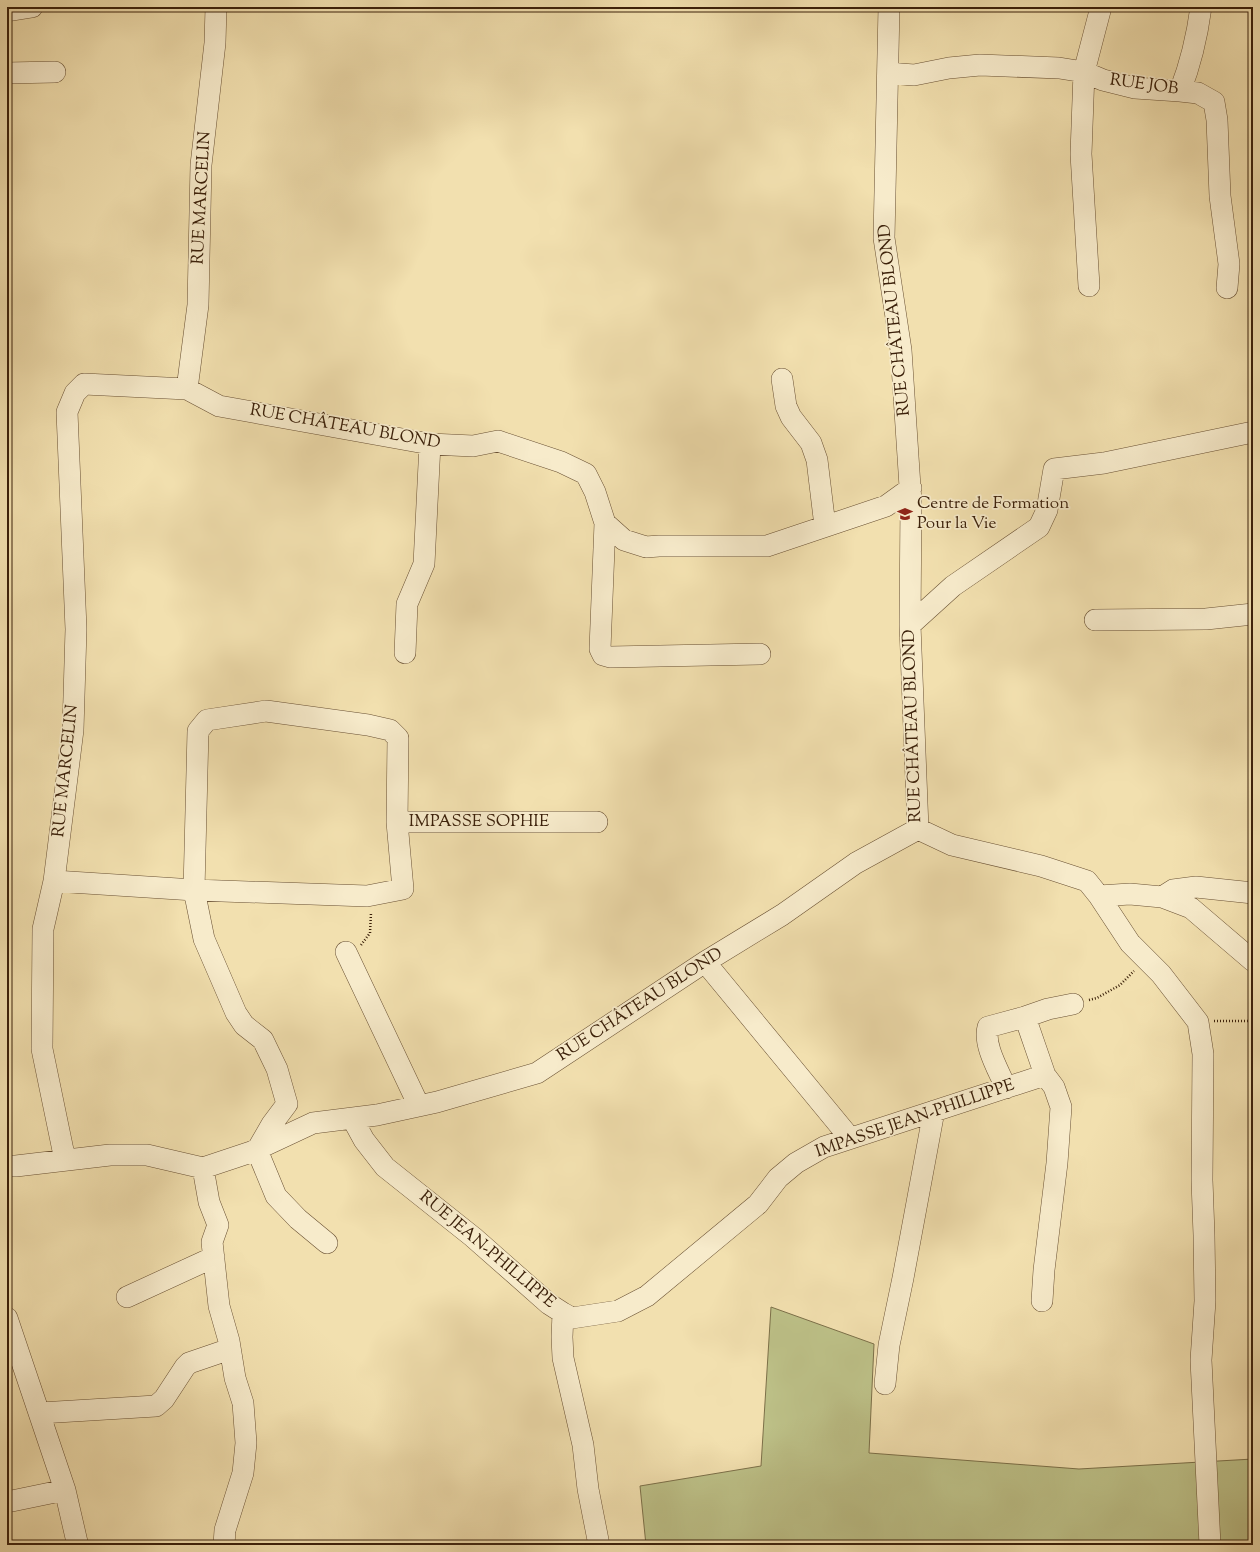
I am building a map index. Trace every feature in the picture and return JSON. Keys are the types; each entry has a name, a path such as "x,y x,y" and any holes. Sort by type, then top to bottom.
{"street":[{"path":"7,11 32,7"},
{"name":"RUE MARCELIN","path":"187,389 198,304 200,165 215,43 216,7"},
{"name":"RUE CHÂTEAU BLOND","path":"203,1168 257,1150 313,1123 377,1115 437,1102 537,1073 705,962 782,915 856,863 918,829 910,625 911,488 901,350 884,238 889,7"},
{"path":"1089,286 1081,154 1084,72 1101,7"},
{"path":"1180,90 1190,67 1198,33 1201,7"},
{"name":"RUE JOB","path":"888,73 914,74 949,68 980,65 1059,68 1084,72 1103,80 1135,88 1180,90 1198,94 1214,102 1217,120 1220,196 1229,264 1227,288"},
{"path":"7,73 55,72"},
{"path":"782,379 786,406 791,417 811,443 817,460 825,526"},
{"name":"RUE MARCELIN","path":"65,1160 42,1049 43,929 54,881 73,730 76,637 67,412 75,393 84,384"},
{"name":"RUE CHÂTEAU BLOND","path":"84,384 187,389 219,406 430,444 473,446 498,442 561,462 586,474 605,523 624,540 646,547 767,546 886,506 911,488"},
{"path":"910,625 953,586 1039,527 1047,510 1054,469 1104,463 1253,432"},
{"path":"404,653 407,604 424,564 430,444"},
{"path":"605,523 600,624 600,649 603,655 610,658 760,654"},
{"path":"1095,620 1206,619 1253,614"},
{"path":"326,1243 298,1219 276,1196 257,1150 272,1124 287,1104 277,1070 263,1040 244,1025 236,1013 204,939 194,890 198,731 207,720 266,711 368,725 390,730 398,738 398,822"},
{"name":"IMPASSE SOPHIE","path":"54,881 194,890 359,896 372,895 403,889 398,822 597,822"},
{"path":"918,829 952,845 1041,866 1087,881 1130,943 1161,974 1198,1022 1203,1054 1202,1180 1205,1301 1201,1360 1210,1545"},
{"path":"1162,897 1173,890 1196,887 1253,893"},
{"path":"1098,896 1130,894 1162,897 1191,908 1253,961"},
{"path":"347,955 419,1106"},
{"path":"705,962 850,1138"},
{"path":"1006,1088 988,1044 986,1035 988,1027 1048,1009 1073,1004"},
{"path":"1025,1017 1045,1075 1054,1087 1061,1107 1057,1163 1044,1270 1042,1301"},
{"name":"IMPASSE JEAN-PHILLIPPE","path":"563,1313 572,1318 618,1311 647,1296 758,1204 778,1178 796,1163 824,1147 1045,1075"},
{"path":"885,1384 888,1345 903,1278 934,1111"},
{"name":"RUE JEAN-PHILLIPPE","path":"352,1118 364,1140 385,1167 473,1238 549,1304 563,1313 563,1358 583,1445 588,1489 599,1545"},
{"path":"7,1166 110,1155 147,1155 203,1168 209,1202 218,1225 212,1242 219,1306 242,1403 246,1443 243,1473 225,1530 224,1545"},
{"path":"127,1296 214,1257"},
{"path":"7,1318 65,1490 77,1542"},
{"path":"40,1413 156,1406 164,1399 188,1363 230,1349"},
{"path":"7,1502 65,1490"}],"path":[{"path":"347,955 370,933 372,895"},
{"path":"1073,1004 1097,998 1120,985 1130,974 1147,960"},
{"path":"1198,1022 1253,1021"}],"green space":[{"path":"771,1307 874,1344 869,1453 1079,1469 1253,1459 1253,1545 646,1545 640,1486 761,1466"}],"place":[{"name":"Centre de Formation Pour la Vie","path":"905,514"}]}
